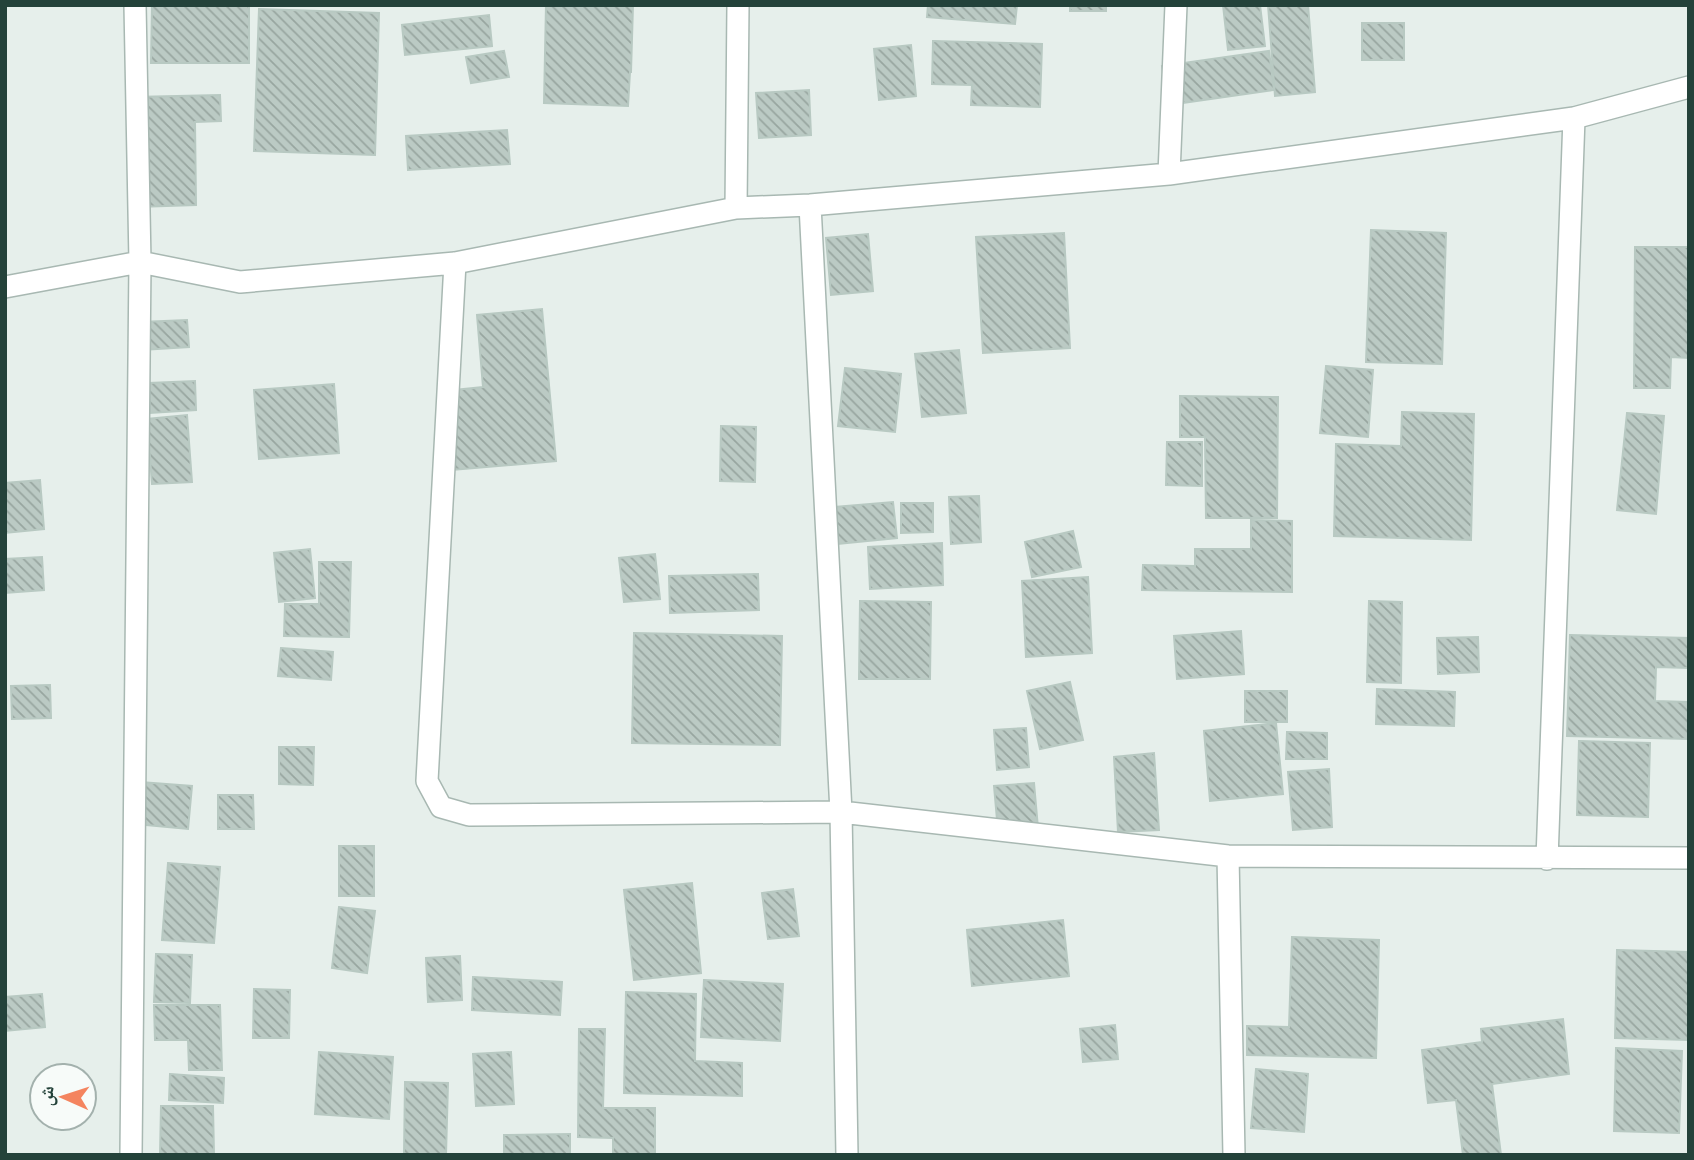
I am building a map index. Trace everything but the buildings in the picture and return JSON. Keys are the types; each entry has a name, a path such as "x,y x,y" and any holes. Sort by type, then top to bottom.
{"street":[{"path":"131,1155 140,262 135,5"},
{"path":"736,208 738,5"},
{"path":"1170,174 1175,5"},
{"path":"5,288 140,262 240,282 455,263 736,208 810,205 1170,174 1574,118 1689,87"},
{"path":"1547,859 1574,118"},
{"path":"810,205 841,812 847,1155"},
{"path":"455,263 428,781 441,807 469,815 841,812 1228,856 1689,858"},
{"path":"1228,856 1234,1155"}]}
